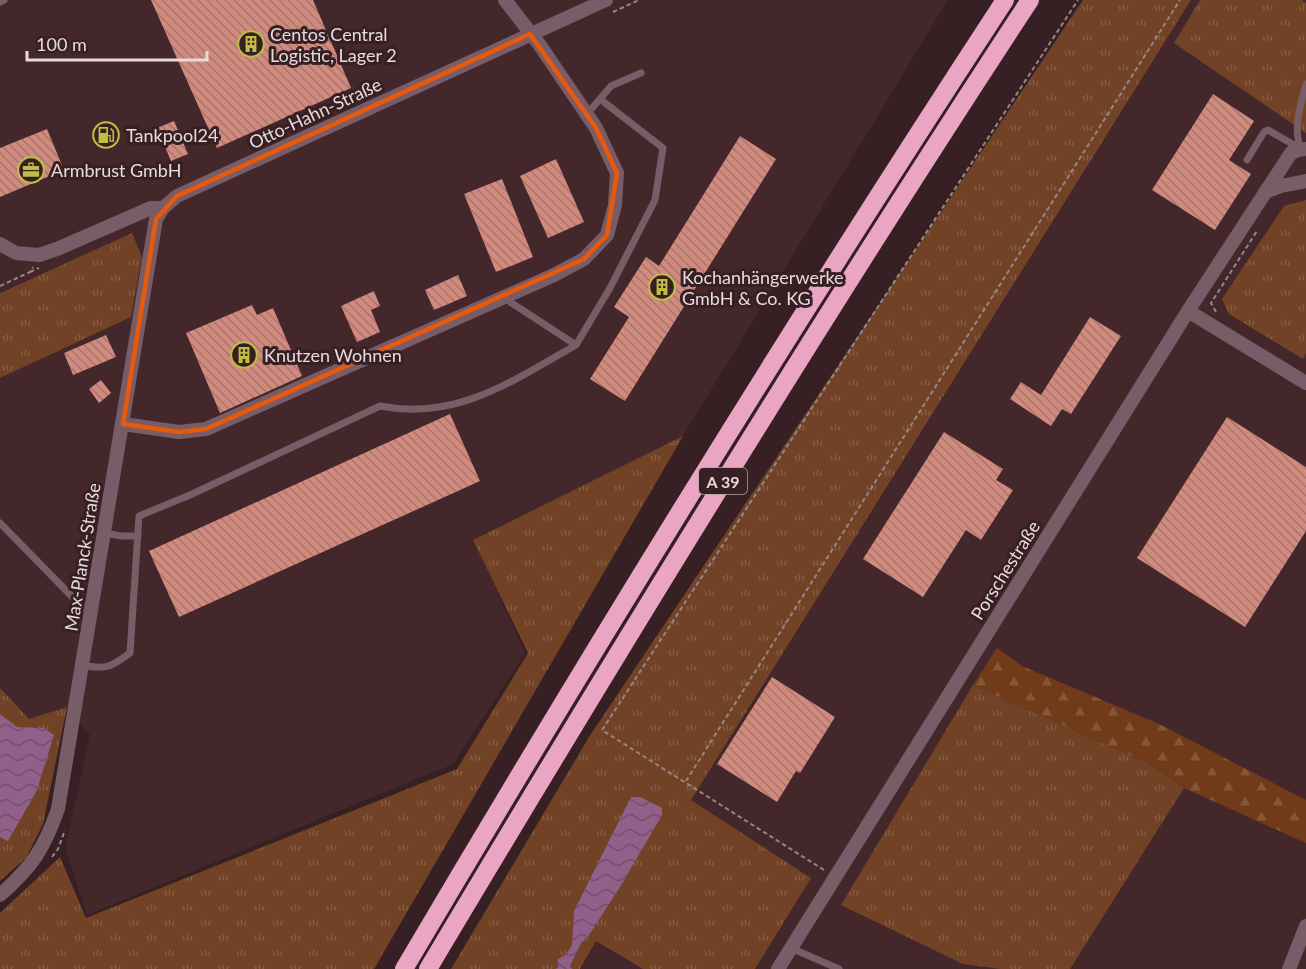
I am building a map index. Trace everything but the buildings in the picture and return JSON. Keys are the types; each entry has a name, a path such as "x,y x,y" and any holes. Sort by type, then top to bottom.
{"highway":[{"name":"A 39","path":"404,969 518,776 727,436 1005,0"},
{"name":"A 39","path":"428,969 751,435 872,242 1030,0"}],"street":[{"path":"123,424 179,432 206,429 554,275 584,259 607,235 615,205 617,173 587,114 505,0"},
{"name":"Otto-Hahn-Straße","path":"39,255 151,208 163,208 177,196 606,0"},
{"name":"Porschestraße","path":"778,969 1188,311 1292,153 1304,149"},
{"path":"1265,192 1306,181"},
{"name":"Max-Planck-Straße","path":"0,896 33,862 48,839 58,809 156,219 163,208"},
{"path":"0,244 16,253 39,255"},
{"path":"1188,311 1306,383"},
{"path":"1289,969 1306,926"}],"lane":[{"path":"0,2 4,0"},
{"path":"587,114 611,86 641,73"},
{"path":"1304,149 1297,140 1296,129 1306,84"},
{"path":"82,665 100,669 110,667 130,652 139,516 190,495 380,406 402,411 462,404 486,395 576,345 610,288 655,200 663,148 600,99"},
{"path":"1247,160 1264,132 1268,130 1304,149"},
{"path":"504,298 576,345"},
{"path":"0,523 91,616"},
{"path":"104,533 138,536"},
{"path":"791,948 838,969"}],"path":[{"path":"835,876 602,730 1078,0"},
{"path":"686,781 1180,0"},
{"path":"1218,315 1211,303 1260,225"},
{"path":"0,286 30,272 39,255"}],"highlighted area":[{"path":"530,34 596,128 617,173 607,235 584,259 206,429 179,432 123,424 156,219 177,196"}],"shaded area":[{"path":"0,0 948,0 683,436 474,540 525,653 453,764 87,915 65,848 90,735 67,707 29,720 0,688 0,378 130,317 142,257 132,234 0,292"},
{"path":"1191,0 1306,0 1306,969 755,969 811,878 691,800"},
{"path":"596,941 643,969 581,969"}],"green space":[{"path":"1083,0 1191,0 691,800 811,878 755,969 643,969 596,941 580,969 451,969 589,737"},
{"path":"1200,0 1302,0 1306,3 1306,133 1174,43"},
{"path":"1306,200 1306,353 1303,359 1229,314 1222,299 1284,206"},
{"path":"132,233 142,257 131,317 0,378 0,293"},
{"path":"683,436 374,969 0,969 0,913 60,857 86,918 457,769 528,653 473,540"},
{"path":"997,648 1022,666 1159,724 1306,800 1306,843 1184,788 1147,763 973,685"},
{"path":"973,685 1147,763 1184,788 1070,969 1001,969 963,964 841,905"},
{"path":"0,688 29,719 67,707 43,824 26,858 0,881"}],"water":[{"path":"0,714 17,727 43,728 54,735 37,790 8,841 0,837"},
{"path":"631,797 640,797 662,808 662,815 620,887 589,935 581,943 570,966 572,969 555,969 558,968 558,959 566,955 572,945 574,911"}],"place":[{"name":"Centos Central Logistic, Lager 2","path":"251,44"},
{"name":"Tankpool24","path":"106,135"},
{"name":"Armbrust GmbH","path":"31,170"},
{"name":"Kochanhängerwerke GmbH & Co. KG","path":"662,287"},
{"name":"Knutzen Wohnen","path":"244,355"}]}
